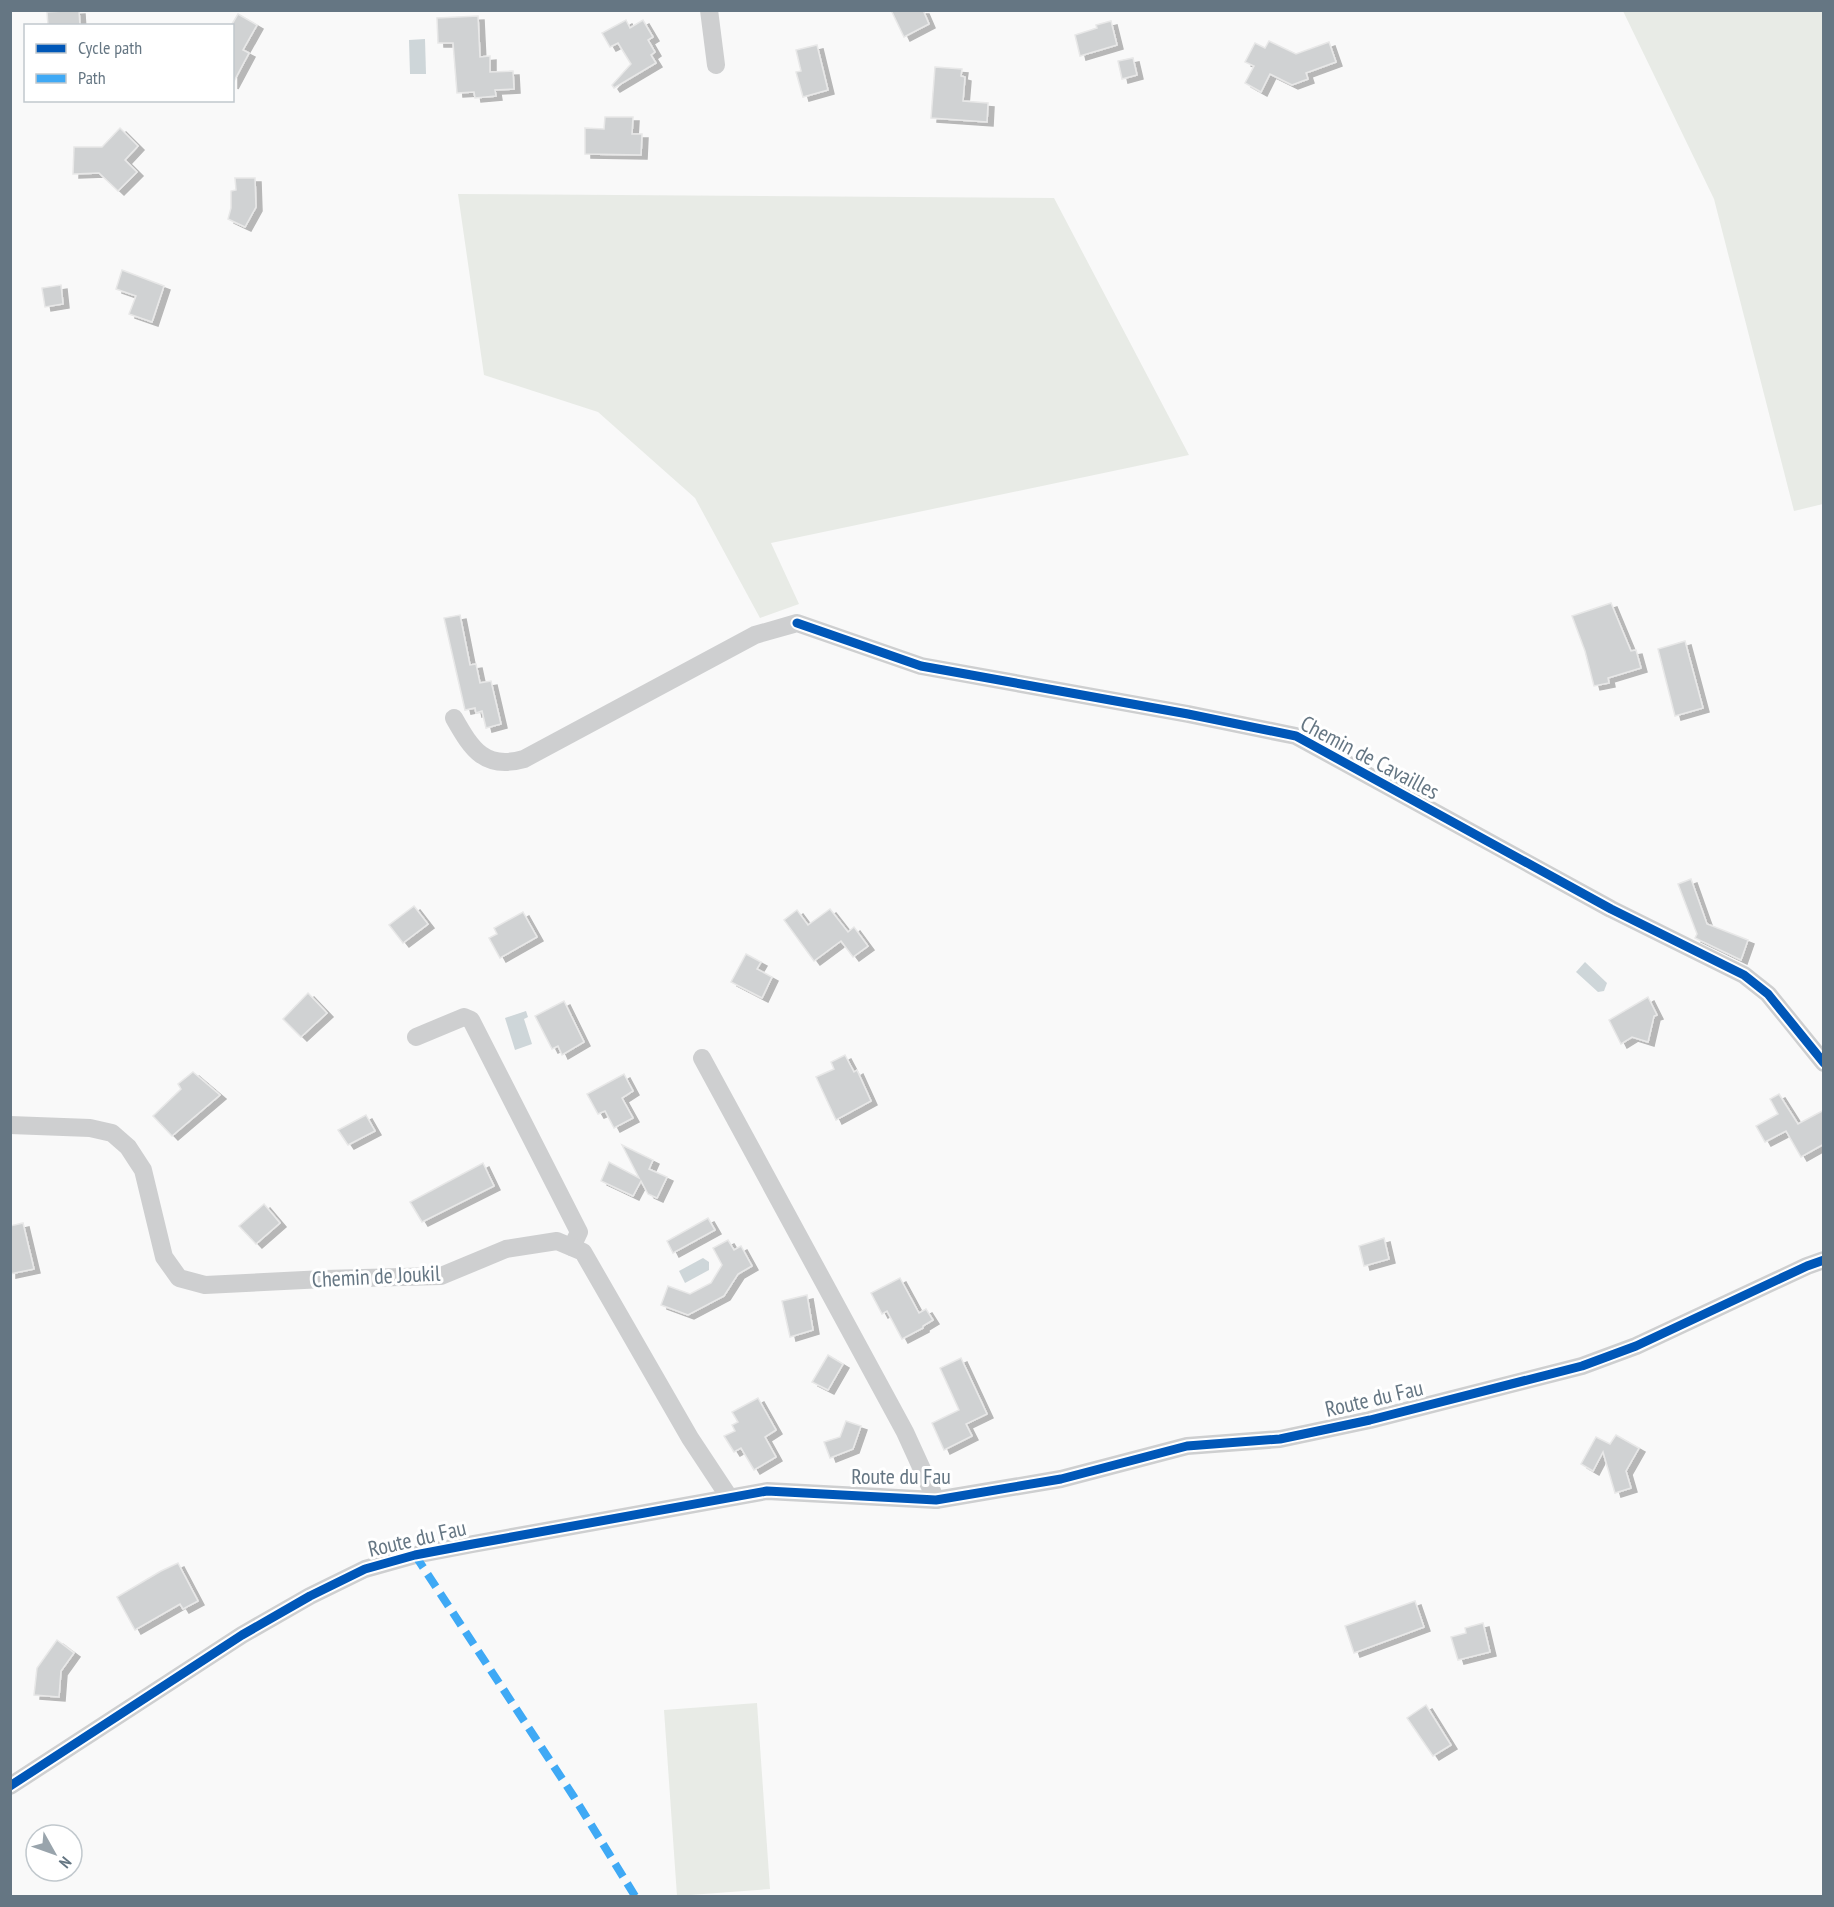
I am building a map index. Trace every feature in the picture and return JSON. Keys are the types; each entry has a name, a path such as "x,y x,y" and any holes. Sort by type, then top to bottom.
{"street":[{"path":"709,10 716,65"},
{"name":"Chemin de Cavailles","path":"454,718 480,754 494,762 508,763 524,759 755,635 797,623 921,666 1188,714 1296,736 1611,909 1744,975 1768,994 1824,1063"},
{"path":"416,1037 464,1017 471,1020 579,1232 572,1247 583,1252 690,1438 729,1497"},
{"path":"702,1058 905,1432 936,1500"},
{"name":"Chemin de Joukil","path":"10,1125 90,1128 112,1133 128,1147 143,1170 164,1257 179,1278 205,1285 441,1276 506,1249 557,1241 572,1247"},
{"name":"Route du Fau","path":"10,1786 242,1635 310,1596 365,1569 473,1544 767,1491 936,1500 1061,1479 1187,1446 1280,1439 1370,1420 1582,1366 1636,1346 1824,1260"}],"shaded area":[{"path":"1623,11 1823,11 1823,504 1794,511 1714,199"},
{"path":"425,39 426,74 410,74 409,40"},
{"path":"458,194 1054,198 1189,455 771,543 799,604 760,618 695,498 598,412 484,375"},
{"path":"1585,962 1607,983 1604,991 1598,992 1576,972"},
{"path":"526,1011 528,1017 524,1019 532,1044 515,1050 505,1018"},
{"path":"703,1258 709,1262 709,1270 685,1283 679,1271"},
{"path":"757,1703 770,1889 677,1896 664,1710"}],"building":[{"path":"79,10 80,24 48,24 47,12"},
{"path":"891,10 923,10 929,24 904,37"},
{"path":"238,14 257,25 243,50 249,53 234,81 234,24 232,24"},
{"path":"478,16 480,57 490,56 490,72 513,71 514,89 495,90 496,96 475,98 474,92 457,93 453,43 438,43 437,18"},
{"path":"626,20 630,28 643,20 653,37 648,40 655,52 651,55 656,63 614,88 612,85 631,64 618,43 610,47 602,33"},
{"path":"1111,21 1117,45 1080,56 1075,35"},
{"path":"1269,41 1296,54 1329,42 1336,62 1306,73 1308,79 1292,85 1270,74 1261,92 1245,83 1254,66 1245,62 1255,43 1265,48"},
{"path":"817,45 828,90 803,97 796,72 801,71 796,50"},
{"path":"1133,58 1137,75 1122,79 1118,61"},
{"path":"935,67 962,69 961,76 965,77 963,101 988,103 987,122 931,118"},
{"path":"605,117 633,117 632,134 642,134 641,155 585,154 585,128 604,129"},
{"path":"120,128 138,146 125,160 137,172 118,191 99,173 73,174 74,147 102,147"},
{"path":"235,178 255,178 256,207 245,227 228,219 231,208 231,191 236,190"},
{"path":"122,270 164,286 152,322 129,314 136,296 116,289"},
{"path":"61,285 63,304 45,307 42,288"},
{"path":"1611,603 1631,651 1636,650 1641,668 1608,678 1609,683 1594,686 1585,651 1572,616"},
{"path":"460,615 470,665 476,664 480,683 491,681 501,724 486,728 482,711 476,713 475,708 465,710 444,618"},
{"path":"1685,641 1703,708 1675,716 1658,649"},
{"path":"1691,879 1707,924 1748,940 1741,960 1695,938 1697,934 1678,884"},
{"path":"414,906 428,924 403,943 389,925"},
{"path":"830,909 848,932 854,927 868,946 853,957 841,941 814,961 784,920 797,910 808,925"},
{"path":"523,912 537,937 500,958 489,938 497,934 494,928"},
{"path":"746,954 761,962 757,969 772,977 762,998 731,982"},
{"path":"308,993 327,1013 301,1037 283,1019"},
{"path":"1648,997 1657,1015 1654,1016 1648,1042 1632,1037 1621,1044 1609,1020"},
{"path":"564,1001 584,1042 562,1055 558,1046 552,1049 535,1016"},
{"path":"845,1055 854,1072 857,1070 871,1101 836,1120 816,1077 834,1069 831,1062"},
{"path":"193,1072 220,1095 172,1136 153,1116 181,1089 178,1084"},
{"path":"624,1074 633,1091 622,1098 633,1118 614,1128 605,1111 598,1114 587,1094"},
{"path":"1779,1094 1798,1124 1824,1110 1824,1144 1801,1157 1786,1131 1765,1142 1756,1126 1778,1114 1770,1099"},
{"path":"366,1115 375,1131 348,1145 338,1130"},
{"path":"622,1145 653,1160 649,1169 667,1177 657,1198 648,1194 641,1181 633,1196 601,1181 609,1162 639,1178"},
{"path":"483,1163 494,1186 422,1222 410,1202"},
{"path":"264,1204 280,1223 256,1244 239,1226"},
{"path":"708,1218 715,1230 673,1253 667,1241"},
{"path":"23,1223 34,1269 10,1274 10,1226"},
{"path":"1384,1238 1389,1259 1364,1266 1359,1246"},
{"path":"728,1240 734,1250 741,1246 752,1266 738,1274 724,1296 688,1315 661,1305 668,1286 690,1294 711,1283 722,1265 713,1248"},
{"path":"900,1278 919,1313 926,1309 933,1320 902,1339 887,1311 882,1314 871,1293"},
{"path":"807,1295 813,1330 790,1337 782,1301"},
{"path":"828,1355 843,1364 828,1390 812,1382"},
{"path":"961,1358 987,1414 966,1424 972,1436 944,1450 932,1423 959,1410 940,1368"},
{"path":"758,1398 776,1430 765,1437 776,1457 754,1470 741,1448 734,1452 724,1436 735,1431 732,1425 738,1422 732,1412"},
{"path":"846,1421 861,1426 853,1449 830,1458 824,1442 840,1437"},
{"path":"1616,1435 1639,1448 1626,1471 1631,1488 1615,1493 1603,1452 1593,1471 1581,1464 1596,1437 1610,1444"},
{"path":"178,1563 198,1601 183,1609 180,1604 135,1630 117,1597"},
{"path":"1415,1601 1424,1627 1354,1653 1345,1626"},
{"path":"1483,1623 1490,1652 1458,1660 1451,1637 1466,1633 1465,1628"},
{"path":"57,1640 74,1653 61,1671 59,1697 34,1695 37,1668"},
{"path":"1426,1705 1451,1745 1433,1756 1407,1718"}],"marked path":[{"path":"415,1555 574,1797 635,1896"}],"cycle path":[{"path":"797,623 921,666 1188,714 1296,736 1611,909 1744,975 1768,994 1824,1063"},
{"path":"10,1786 242,1635 310,1596 365,1569 415,1555 767,1491 936,1500 1061,1479 1187,1446 1280,1439 1370,1420 1582,1366 1636,1346 1824,1260"}]}
